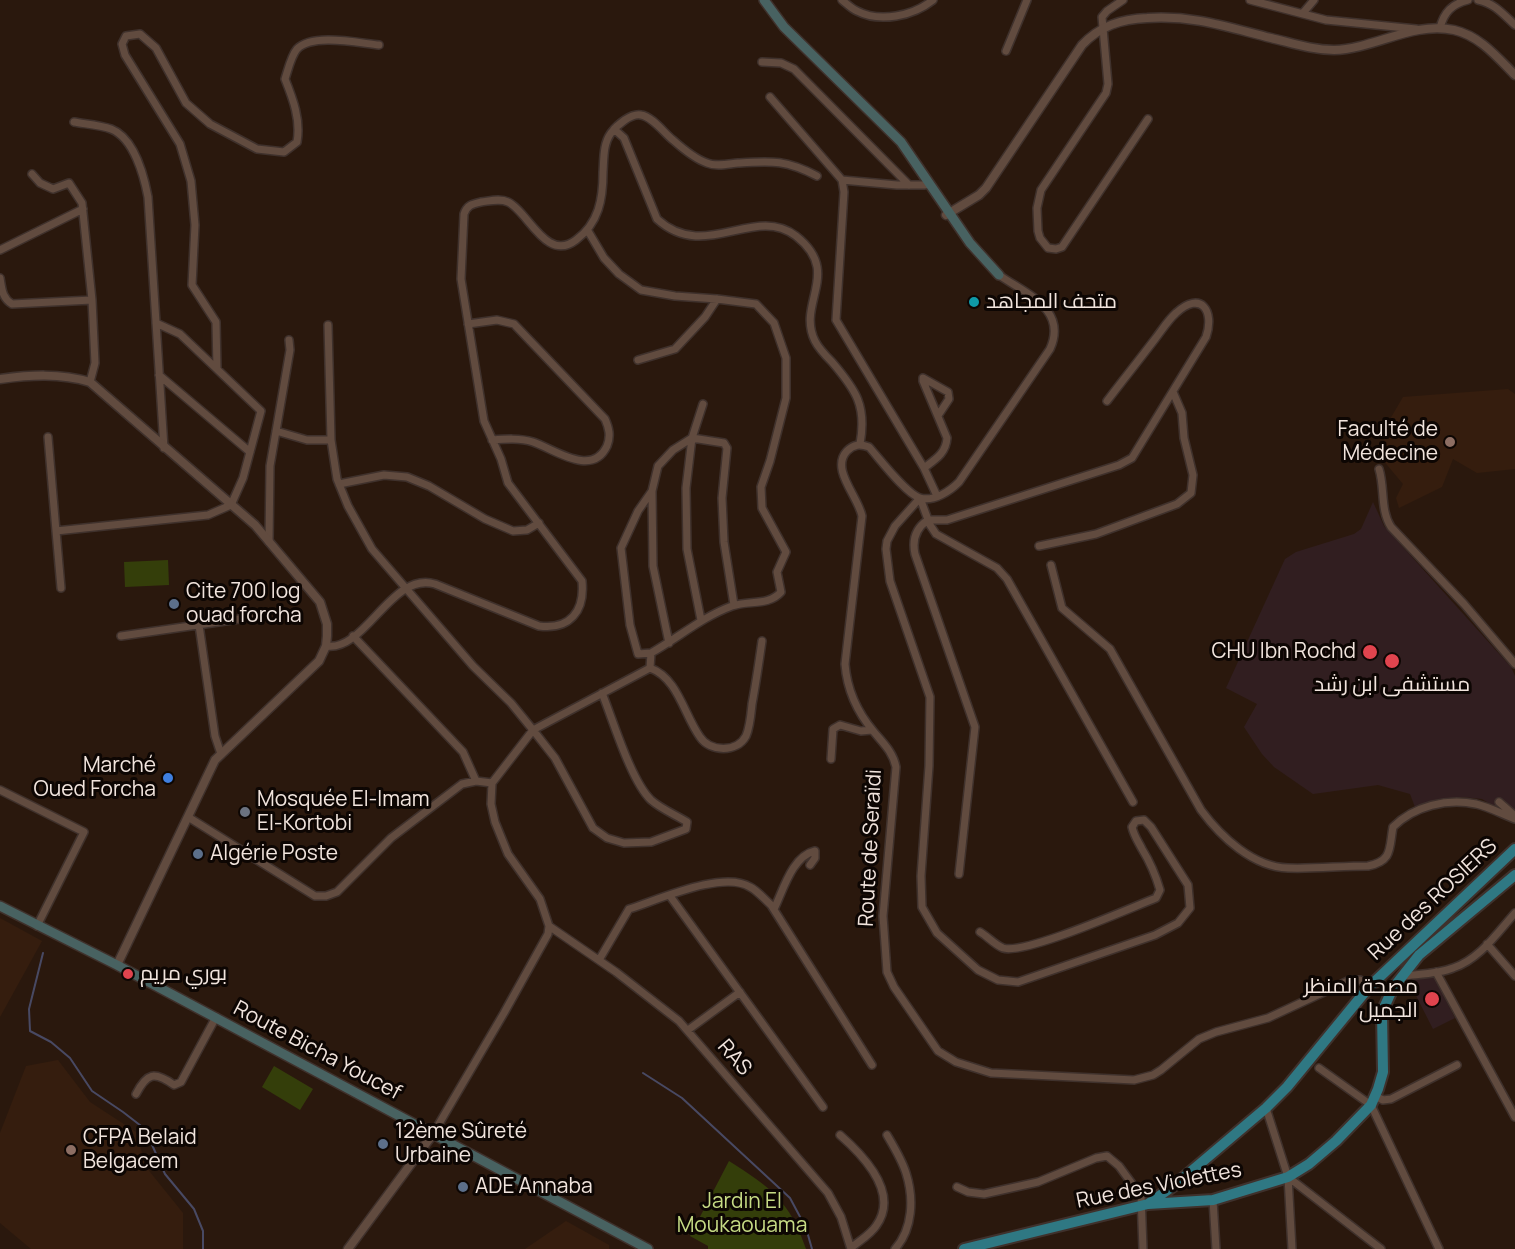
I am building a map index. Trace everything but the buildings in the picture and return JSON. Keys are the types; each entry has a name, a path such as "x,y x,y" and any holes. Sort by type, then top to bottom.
{"main road":[{"path":"764,0 783,27 894,134 974,255 999,275"},
{"path":"894,134 925,185 950,217"},
{"name":"Rue des ROSIERS","path":"1144,1205 1176,1184 1266,1108 1287,1087 1369,987 1515,849"},
{"name":"Rue des Violettes","path":"964,1249 1144,1205 1213,1200 1288,1177 1309,1164 1336,1141 1373,1101 1383,1072 1382,1012 1393,988 1419,955 1515,875"},
{"name":"Route Bicha Youcef","path":"0,906 216,1017 648,1249"}],"street":[{"path":"842,0 857,12 890,17 909,13 933,0"},
{"path":"1006,51 1027,0"},
{"path":"1123,0 1104,14 1102,28 1108,84 1106,93 1044,184 1039,195 1038,231 1040,238 1048,248 1056,249 1062,246 1148,119"},
{"path":"1250,0 1326,20 1422,29 1440,28 1467,34 1480,41 1515,75"},
{"path":"1303,13 1314,0"},
{"path":"1440,28 1443,17 1449,9 1468,0"},
{"path":"1478,0 1485,1 1499,9 1515,25"},
{"path":"950,217 987,193 1082,45 1102,28 1131,18 1181,17 1307,48 1334,50 1362,46 1422,29"},
{"path":"217,369 216,322 192,285 195,225 191,181 180,144 125,55 122,44 126,36 140,34 156,48 186,104 210,124 256,149 284,152 297,142 299,130 293,100 285,79 296,50 310,41 379,45"},
{"path":"762,62 781,63 794,69 909,185"},
{"path":"770,97 842,180 844,192 836,320 924,468 937,496"},
{"path":"326,646 339,645 353,636 405,589 416,583 429,582 539,626 553,628 568,622 579,608 583,593 582,581 508,483 501,459 484,421 461,279 464,214 470,205 499,200 508,202 541,236 559,244 572,243 588,231 597,215 603,182 604,152 608,138 614,129 630,116 641,115 648,117 674,142 707,164 769,161 795,165 817,176"},
{"path":"74,122 111,129 120,135 140,164 148,197 164,448"},
{"path":"614,129 624,138 657,219 667,228 689,237 702,237 769,226 792,233 808,248 814,256 819,276 811,316 812,333 819,348 847,380 859,400 863,429 860,444 869,447 909,492 920,498 937,496 958,482 1053,342 1054,326 1048,311 1043,305 999,275"},
{"path":"32,174 40,183 53,189 69,183 82,203 92,300 95,363 90,382"},
{"path":"842,180 925,185"},
{"path":"0,250 83,209"},
{"path":"588,231 604,258 619,274 641,290 675,296 756,304 774,323 786,358 786,398 761,487 762,508 786,552 777,572 781,592 770,601 734,605 701,620 651,653 638,654 630,625 621,548 638,511 652,490"},
{"path":"0,278 6,301 12,304 92,300"},
{"path":"638,360 675,349 705,317 717,299"},
{"path":"959,874 975,727 914,548 915,535 928,520 947,520 1119,465 1132,458 1206,338 1209,329 1208,312 1205,307 1199,303 1189,304 1175,313 1107,401"},
{"path":"468,324 497,320 514,324 605,419 609,431 605,449 596,458 584,461 571,459 533,442 519,439 492,440"},
{"path":"56,531 208,515 231,505 243,478 261,411 180,334 156,323"},
{"path":"328,325 331,440 339,484 348,506 372,549 473,666 511,703 533,730 555,758 593,828 607,838 624,843 651,842 686,829 687,822 651,800 642,788 632,769 602,693"},
{"path":"269,542 270,466 290,350 289,340"},
{"path":"0,378 40,375 78,378 90,382 255,525 320,602 327,624 326,646 312,668 221,754 212,766 117,965"},
{"path":"159,375 250,452"},
{"path":"924,468 940,456 947,446 947,438 939,414 922,381 923,378 948,392 949,399 939,414"},
{"path":"1039,546 1096,534 1186,499 1193,488 1193,475 1184,438 1182,412 1173,392"},
{"path":"701,620 687,549 686,488 692,438 703,404"},
{"path":"276,431 307,440 331,440"},
{"path":"48,437 61,588"},
{"path":"669,643 653,566 652,490 658,466 673,450 692,438 724,443 727,448 722,498 724,542 734,605"},
{"name":"Route de Seraïdi","path":"860,444 852,446 846,452 841,467 858,501 862,516 845,664 849,691 855,704 890,750 896,767 883,916 887,972 894,987 938,1051 956,1062 991,1073 1092,1079 1144,1079 1161,1070 1199,1039 1216,1032 1268,1018 1350,980 1360,981 1369,987"},
{"path":"1379,469 1382,479 1384,512 1391,527 1464,604 1515,664"},
{"path":"339,484 384,475 407,477 429,486 485,519 513,531 527,530 539,523"},
{"path":"920,498 928,520 940,538 997,568 1007,579 1133,802"},
{"path":"920,498 890,533 886,557 890,581 930,698 930,766 921,876 922,907 937,933 978,970 998,980 1018,982 1155,934 1178,922 1190,908 1188,885 1155,832 1144,820 1136,821 1132,827 1134,837 1157,879 1160,890 1156,898 1044,940 1015,948 1003,948 980,932"},
{"path":"1051,565 1062,608 1110,649 1201,810 1215,828 1248,854 1266,864 1287,868 1378,864 1389,852 1393,827 1421,808 1450,802 1477,804 1515,818"},
{"path":"121,636 253,616"},
{"path":"199,625 215,736 221,754"},
{"path":"353,636 463,752 476,781"},
{"path":"348,1249 433,1134 548,934 549,926 540,899 508,854 491,804 492,783 533,730 650,668 659,671 671,684 701,739 718,749 735,747 745,737 750,722 762,641"},
{"path":"650,668 651,653"},
{"path":"831,759 832,729 840,724 861,731 872,729"},
{"path":"188,817 315,897 326,897 337,892 391,838 447,794 462,784 476,781 492,783"},
{"path":"0,790 84,832 37,926"},
{"path":"1499,802 1515,818"},
{"path":"774,909 795,866 807,854 815,851 815,858 810,865"},
{"path":"599,960 629,909 711,882 731,882 749,886 774,909 872,1065"},
{"path":"670,896 823,1107"},
{"path":"1402,976 1436,972 1465,964 1477,955 1515,913"},
{"name":"RAS","path":"549,926 599,960 688,1030 828,1193 842,1217 851,1248"},
{"path":"1487,944 1515,976"},
{"path":"1436,972 1515,1117"},
{"path":"688,1030 740,992"},
{"path":"136,1094 143,1079 151,1075 174,1085 181,1082 216,1017"},
{"path":"1373,1101 1391,1099 1457,1065"},
{"path":"1319,1068 1373,1101 1439,1249"},
{"path":"1266,1108 1288,1177 1292,1249"},
{"path":"840,1135 858,1150 869,1164 884,1192 883,1210 876,1226 851,1248"},
{"path":"887,1135 906,1172 910,1193 909,1225 906,1234 895,1249"},
{"path":"957,1187 968,1192 984,1194 1038,1182 1096,1158 1107,1156 1119,1166 1141,1196 1144,1205 1143,1249"},
{"path":"1288,1177 1382,1249"},
{"path":"1213,1200 1216,1249"}],"shaded area":[{"name":"Faculté de Médecine","path":"1508,389 1515,394 1515,469 1477,473 1453,459 1442,487 1399,508 1396,498 1403,484 1382,459 1386,426 1403,397"},
{"name":"CHU Ibn Rochd","path":"1373,502 1384,526 1511,667 1515,676 1515,811 1503,799 1495,807 1482,799 1462,797 1438,800 1415,807 1410,794 1378,785 1313,794 1274,767 1262,754 1244,727 1257,704 1226,688 1285,559 1296,552 1354,534 1361,529"},
{"path":"0,918 42,941 0,1017"},
{"name":"مصحة المنظر الجميل","path":"1433,975 1455,1018 1433,1029 1408,980"},
{"name":"CFPA Belaid Belgacem","path":"58,1060 90,1102 136,1132 146,1167 183,1213 183,1249 31,1249 0,1223 0,1133 26,1066"},
{"path":"566,1221 609,1245 609,1249 525,1249"}],"green space":[{"path":"168,560 169,585 125,587 124,562"},
{"path":"274,1066 313,1089 300,1110 262,1087"},
{"name":"Jardin El Moukaouama","path":"729,1161 777,1197 793,1219 806,1249 708,1249 708,1246 690,1236"}],"waterway":[{"path":"43,953 29,1009 30,1031 51,1042 70,1058 92,1091 145,1129 165,1174 194,1209 203,1231 203,1249"},
{"path":"643,1073 682,1098 790,1198 806,1228 812,1249"}],"place":[{"name":"متحف المجاهد","path":"974,302"},
{"name":"Faculté de Médecine","path":"1450,442"},
{"name":"Cite 700 log ouad forcha","path":"174,604"},
{"name":"CHU Ibn Rochd","path":"1370,652"},
{"name":"مستشفى ابن رشد","path":"1392,661"},
{"name":"Marché Oued Forcha","path":"168,778"},
{"name":"Mosquée El-Imam El-Kortobi","path":"245,812"},
{"name":"Algérie Poste","path":"198,854"},
{"name":"بوري مريم","path":"128,974"},
{"name":"مصحة المنظر الجميل","path":"1432,999"},
{"name":"12ème Sûreté Urbaine","path":"383,1144"},
{"name":"CFPA Belaid Belgacem","path":"71,1150"},
{"name":"ADE Annaba","path":"463,1187"}]}
